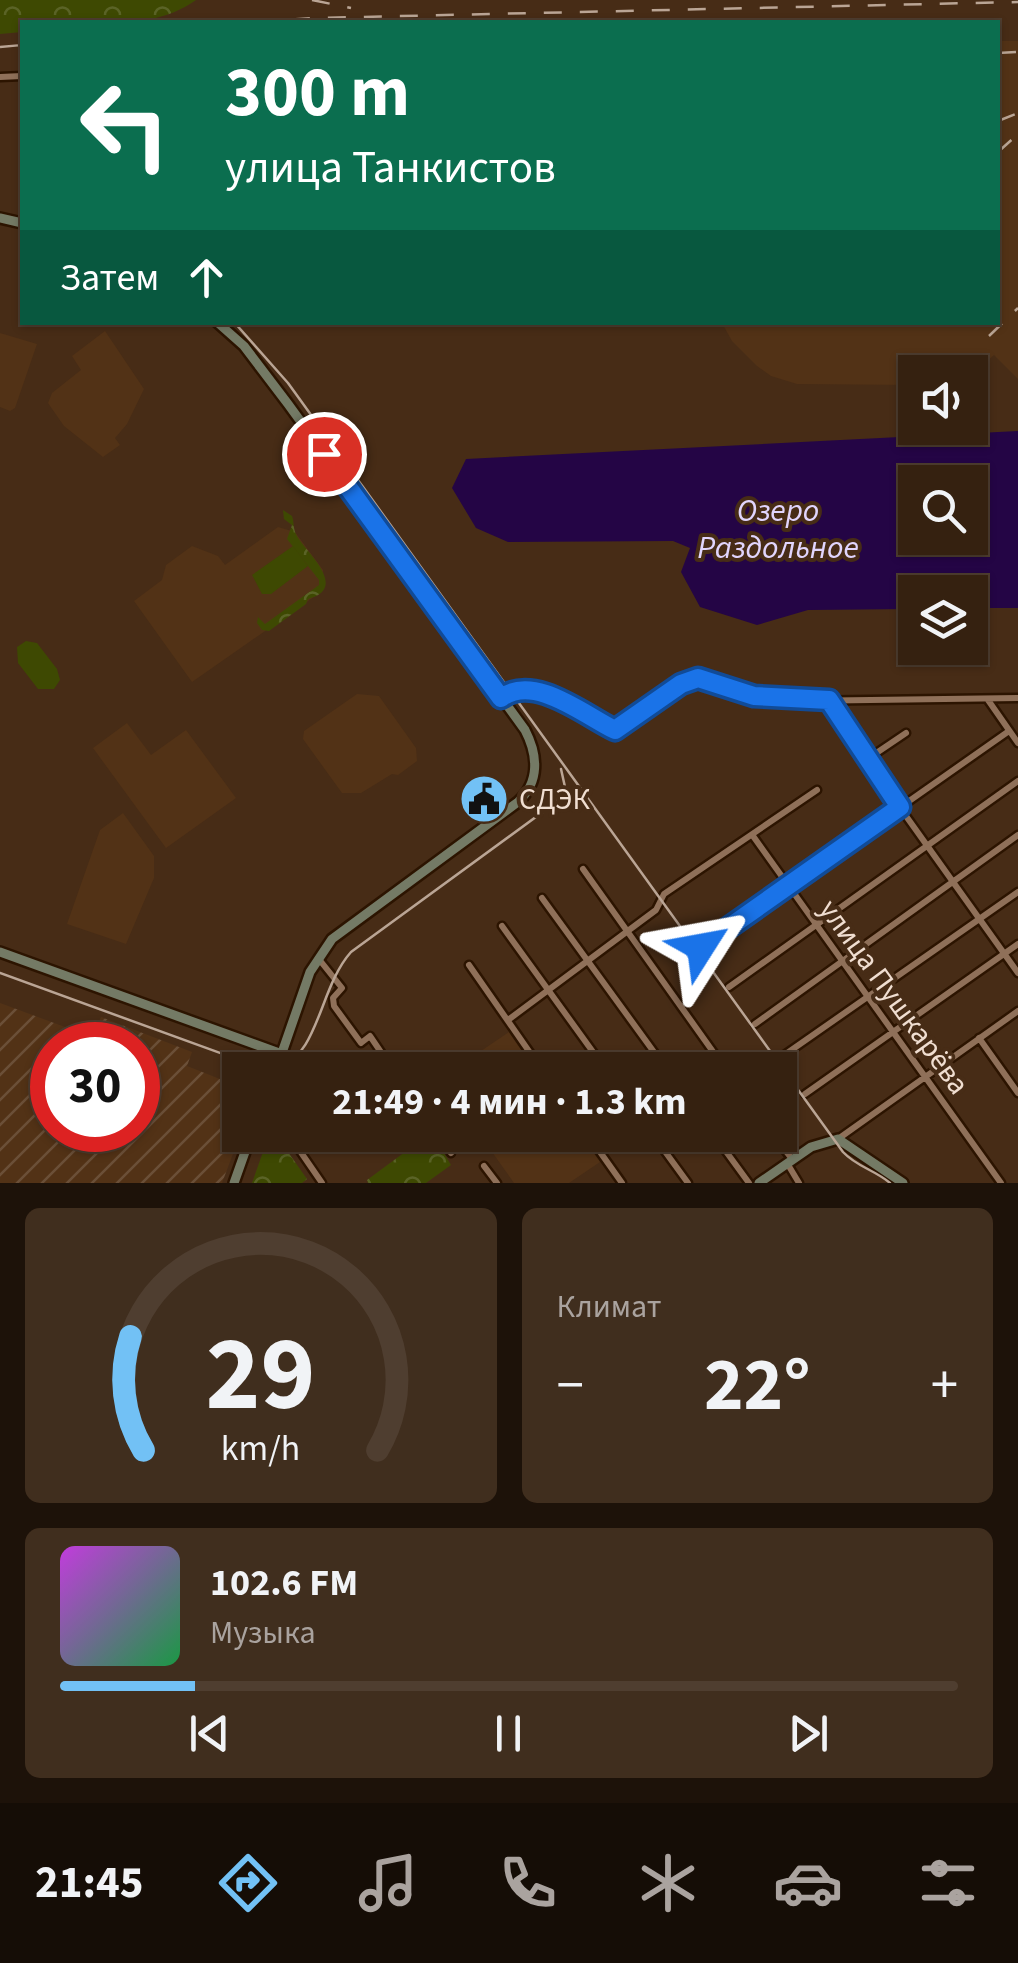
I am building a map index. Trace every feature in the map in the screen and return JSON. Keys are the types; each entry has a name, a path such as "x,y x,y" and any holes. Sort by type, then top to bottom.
{"main road":[{"path":"220,325 244,346 288,404 526,730 535,762 534,778 526,795 352,922 317,957 283,1052"},
{"path":"0,952 276,1052"},
{"path":"759,1183 811,1147 838,1139 903,1183"},
{"path":"234,1183 246,1152"}],"street":[{"path":"501,698 528,688 615,730 681,684 698,678 754,696 829,700 1018,698"},
{"path":"987,699 1018,743"},
{"path":"829,700 866,760 1018,973"},
{"path":"701,947 1009,731"},
{"path":"866,760 906,733"},
{"path":"729,986 1018,780"},
{"path":"508,1020 656,910 664,894 817,790"},
{"path":"755,1024 1018,835"},
{"name":"улица Пушкарёва","path":"753,836 1000,1183"},
{"path":"583,870 713,1052"},
{"path":"789,1052 1018,892"},
{"path":"542,898 653,1052"},
{"path":"502,926 593,1052"},
{"path":"805,1094 1018,944"},
{"path":"317,957 342,988 333,998 334,1006 361,1043 370,1036 381,1052"},
{"path":"469,965 530,1052"},
{"path":"838,1139 1018,1011"},
{"path":"979,1038 1018,1093"},
{"path":"301,1152 322,1183"},
{"path":"600,1152 622,1183"},
{"path":"665,1152 688,1183"},
{"path":"727,1152 750,1183"},
{"path":"784,1152 799,1183"},
{"path":"484,1166 497,1183"}],"shaded area":[{"path":"1000,41 1018,41 1018,379 994,355 988,360 988,355 898,355 898,385 797,384 771,376 732,341 723,325 1000,325"},
{"path":"105,331 144,389 127,424 115,438 120,445 103,457 64,426 48,403 52,393 81,370 72,356"},
{"path":"0,333 37,344 15,408 10,411 0,407"},
{"path":"278,527 295,532 323,570 321,592 192,682 134,601 162,580 166,565 192,546 218,556 225,565"},
{"path":"357,694 379,696 416,748 417,761 361,793 342,793 303,739 304,731"},
{"path":"127,723 151,755 186,730 236,798 166,848 93,748"},
{"path":"123,813 154,856 154,878 126,944 67,924 100,830"},
{"path":"0,1003 51,1022 30,1022 30,1152 160,1152 160,1040 192,1052 187,1066 222,1080 222,1152 234,1152 222,1183 0,1183"},
{"path":"509,1032 523,1052 480,1052"},
{"path":"492,1152 593,1152 600,1162 569,1183 514,1183"}],"green space":[{"path":"0,0 196,0 177,11 146,20 20,20 20,32 0,34"},
{"path":"283,510 292,516 295,532 320,567 325,586 269,631 262,630 258,617 265,624 319,585 287,539 292,525 284,519"},
{"path":"293,546 308,566 271,594 262,594 252,575"},
{"path":"26,641 37,643 57,669 60,680 54,689 38,689 18,663 17,647"},
{"path":"263,1152 288,1152 307,1179 302,1183 252,1183"},
{"path":"443,1152 451,1165 426,1183 368,1183 367,1180 407,1154"}],"water":[{"name":"Озеро Раздольное","path":"1018,431 1018,608 988,608 988,575 898,575 898,609 808,610 757,625 700,607 681,572 690,548 673,541 508,542 476,528 452,488 466,459 898,437 898,445 988,445 988,433"}],"tram line":[{"path":"237,325 288,383 843,1152 890,1183"},
{"path":"299,1052 351,952 555,803 565,787 561,769"},
{"path":"0,973 222,1054"}],"railway":[{"path":"312,0 351,8"},
{"path":"286,20 1018,2"},
{"path":"0,47 20,45"},
{"path":"1000,53 1018,52"},
{"path":"1000,120 1018,113"},
{"path":"1000,150 1018,134"},
{"path":"989,336 1018,308"}],"place":[{"name":"СДЭК","path":"484,799"}],"route":[{"path":"324,454 501,698 528,688 615,730 681,684 698,678 754,696 829,700 900,807 701,947"}]}
